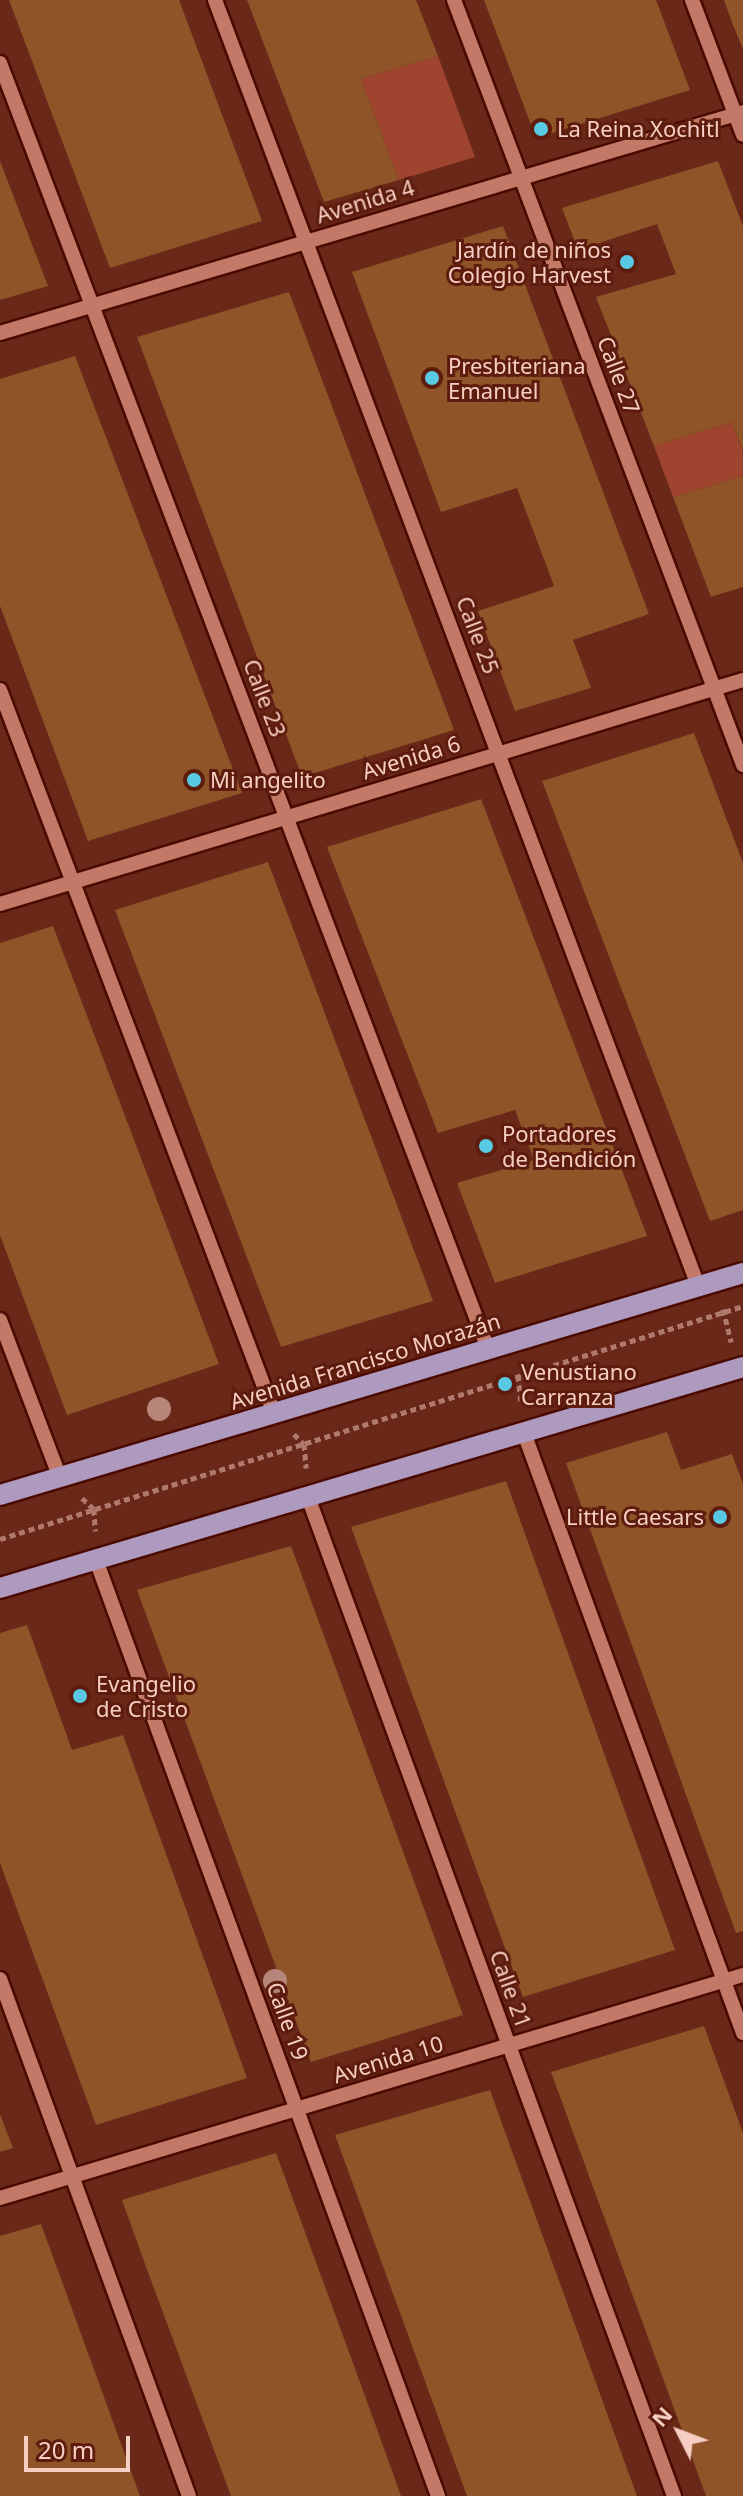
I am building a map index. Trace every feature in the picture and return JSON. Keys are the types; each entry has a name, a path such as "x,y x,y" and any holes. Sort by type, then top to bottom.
{"main road":[{"name":"Avenida Francisco Morazán","path":"0,1495 743,1273"},
{"path":"0,1588 524,1433 741,1373"}],"street":[{"name":"Calle 25","path":"215,0 304,243 499,753 706,1284"},
{"name":"Calle 27","path":"454,0 743,765"},
{"path":"692,0 739,113 743,135"},
{"name":"Calle 23","path":"0,63 488,1349"},
{"name":"Avenida 4","path":"0,333 739,113"},
{"name":"Avenida 6","path":"0,904 743,680"},
{"path":"0,690 274,1413"},
{"path":"0,1320 60,1478"},
{"path":"524,1433 743,2033"},
{"name":"Calle 21","path":"308,1497 674,2496"},
{"name":"Calle 19","path":"96,1560 438,2496"},
{"name":"Avenida 10","path":"0,2198 743,1975"},
{"path":"0,1979 189,2496"}],"path":[{"path":"706,1284 723,1312 741,1373"},
{"path":"0,1539 743,1306"},
{"path":"488,1349 519,1376 524,1433"},
{"path":"274,1413 304,1444 308,1497"},
{"path":"60,1478 94,1509 96,1560"}],"shaded area":[{"path":"438,56 475,157 399,180 361,79"},
{"path":"732,422 743,452 743,476 673,497 654,446"}],"building":[{"path":"9,0 179,0 262,221 110,268"},
{"path":"247,0 416,0 438,56 361,79 399,180 324,202"},
{"path":"484,0 656,0 690,90 536,138"},
{"path":"724,0 743,0 743,49 733,25"},
{"path":"0,161 48,286 0,300"},
{"path":"718,161 743,226 743,451 732,422 654,446 596,297 676,274 657,224 578,250 562,208"},
{"path":"503,226 649,614 573,640 591,688 515,711 478,611 554,586 517,488 441,512 352,272"},
{"path":"289,292 454,730 302,777 137,337"},
{"path":"75,356 242,793 88,841 0,606 0,379"},
{"path":"743,476 743,587 711,597 673,497"},
{"path":"694,733 743,863 743,1210 710,1221 542,781"},
{"path":"481,799 647,1236 495,1283 457,1183 534,1160 515,1110 438,1133 327,847"},
{"path":"268,862 433,1301 281,1347 115,910"},
{"path":"53,926 219,1364 67,1415 0,1235 0,943"},
{"path":"667,1432 681,1470 732,1454 743,1484 743,1931 736,1933 566,1463"},
{"path":"506,1481 675,1950 523,1997 351,1527"},
{"path":"291,1546 463,2015 311,2062 137,1590"},
{"path":"27,1625 72,1750 123,1735 247,2078 96,2125 0,1863 0,1633"},
{"path":"704,2026 743,2133 743,2496 706,2496 551,2072"},
{"path":"490,2090 637,2496 467,2496 335,2135"},
{"path":"0,2114 13,2148 0,2152"},
{"path":"276,2153 401,2496 231,2496 145,2264 122,2200"},
{"path":"41,2224 140,2496 0,2496 0,2236"}],"place":[{"name":"La Reina Xochitl","path":"541,129"},
{"name":"Jardín de niños Colegio Harvest","path":"627,262"},
{"name":"Presbiteriana Emanuel","path":"432,378"},
{"name":"Mi angelito","path":"194,780"},
{"name":"Portadores de Bendición","path":"486,1146"},
{"name":"Venustiano Carranza","path":"505,1384"},
{"name":"Little Caesars","path":"720,1517"},
{"name":"Evangelio de Cristo","path":"80,1696"}]}
